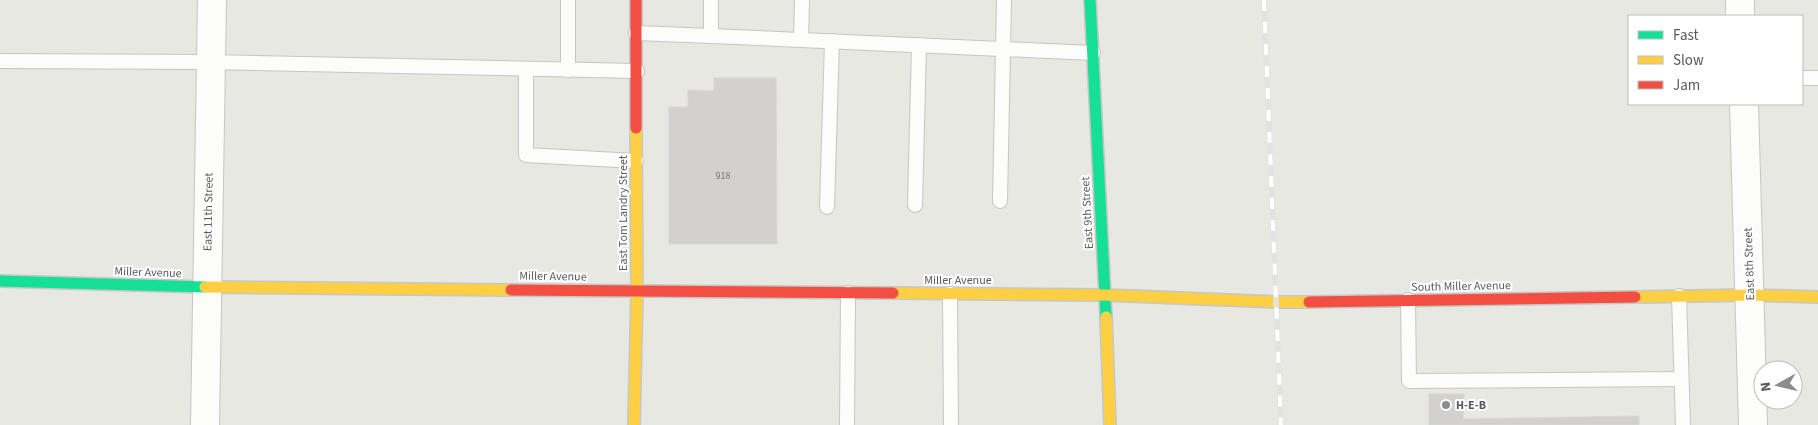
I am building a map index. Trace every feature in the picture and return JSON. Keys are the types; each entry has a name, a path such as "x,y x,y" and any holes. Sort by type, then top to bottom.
{"street":[{"name":"East 11th Street","path":"205,425 212,0"},
{"name":"East Tom Landry Street","path":"634,425 637,291 636,0"},
{"name":"East 9th Street","path":"1090,0 1110,425"},
{"path":"1740,0 1740,15"},
{"name":"East 8th Street","path":"1744,105 1753,425"},
{"name":"Miller Avenue","path":"0,281 206,287 1105,294"},
{"name":"South Miller Avenue","path":"1105,294 1276,302 1750,295 1818,297"}],"lane":[{"path":"568,0 568,70"},
{"path":"711,0 711,36"},
{"path":"801,40 802,0"},
{"path":"1000,201 1004,0"},
{"path":"636,33 1093,53"},
{"path":"827,207 832,41"},
{"path":"915,205 919,45"},
{"path":"0,60 211,62 637,71"},
{"path":"526,69 526,155 636,161"},
{"path":"1803,78 1818,78"},
{"path":"847,425 848,293"},
{"path":"950,294 951,425"},
{"path":"1679,296 1682,425"},
{"path":"1408,300 1410,381 1681,379"}],"building":[{"path":"714,78 776,78 777,244 669,244 669,107 688,107 688,90 714,91"},
{"name":"H-E-B","path":"1429,394 1464,394 1463,419 1639,416 1639,425 1429,425"}],"railway":[{"path":"1264,0 1281,425"}],"traffic: fast":[{"path":"1090,0 1106,317"},
{"path":"0,281 205,287"}],"traffic: slow":[{"path":"634,425 637,291 636,128"},
{"path":"205,287 511,290"},
{"path":"893,293 1105,295 1309,302"},
{"path":"1635,297 1750,295 1818,297"},
{"path":"1106,317 1110,425"}],"traffic: jam":[{"path":"636,0 636,128"},
{"path":"511,290 893,293"},
{"path":"1309,302 1635,297"}],"place":[{"name":"H-E-B","path":"1446,405"}]}
